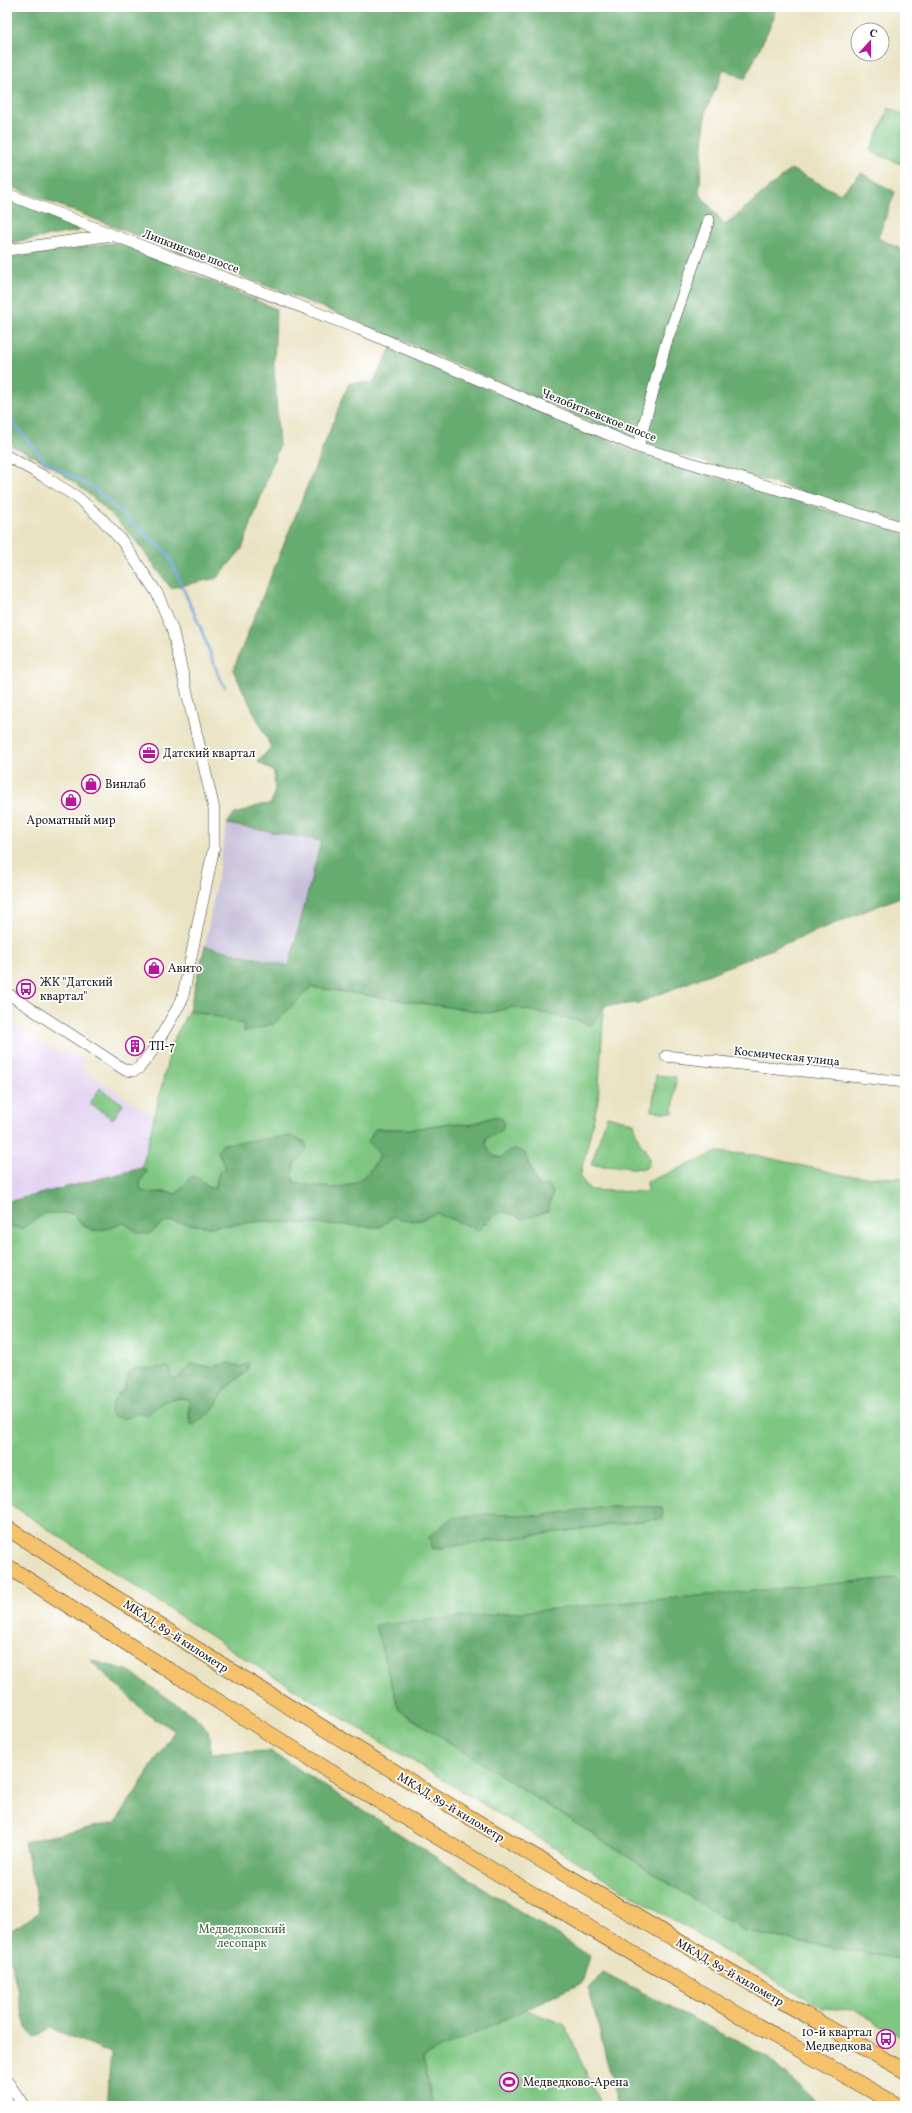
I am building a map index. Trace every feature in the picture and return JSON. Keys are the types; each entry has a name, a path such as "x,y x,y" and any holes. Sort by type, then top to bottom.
{"highway":[{"name":"МКАД, 89-й километр","path":"7,1528 210,1658 404,1778 736,1976 905,2071"},
{"path":"7,1566 194,1688 374,1799 720,2006 899,2106"}],"street":[{"path":"7,194 114,235"},
{"path":"638,447 665,346 709,220"},
{"name":"Липкинское шоссе","path":"7,250 114,235 359,329"},
{"name":"Челобитьевское шоссе","path":"359,329 638,447 905,528"},
{"path":"7,456 71,494 101,518 122,540 157,593 172,628 214,809 214,847 182,1000 153,1050 139,1068 133,1071 125,1070 7,993"},
{"name":"Космическая улица","path":"666,1056 905,1082"},
{"path":"7,2081 24,2106"}],"shaded area":[{"path":"227,824 322,841 289,966 205,946"},
{"path":"7,1020 60,1055 65,1048 85,1061 81,1068 154,1117 142,1168 7,1202"}],"green space":[{"path":"7,7 591,7 620,11 623,7 774,7 774,18 745,79 724,69 706,111 699,193 725,225 791,169 840,194 861,173 895,192 878,238 905,251 905,523 635,441 352,319 7,185"},
{"path":"889,108 905,115 905,166 870,151"},
{"path":"7,197 76,224 79,231 7,243"},
{"path":"119,242 276,309 274,365 279,446 242,549 217,578 171,588 121,524 91,496 43,461 7,444 7,258"},
{"path":"391,348 638,453 905,534 905,895 638,1003 604,1006 591,1026 576,1020 512,1007 489,1013 311,987 274,1024 244,1032 244,1024 189,1010 205,946 289,966 321,841 227,824 233,815 260,805 271,804 275,790 274,772 258,762 271,747 233,670 349,383 373,383"},
{"path":"311,987 489,1013 512,1007 576,1020 591,1026 604,1006 598,1100 580,1177 590,1190 647,1192 647,1182 718,1152 756,1155 847,1176 905,1178 905,1591 896,1578 375,1626 399,1710 745,1932 905,1960 905,2038 854,2010 822,2008 645,1903 247,1660 7,1502 7,1226 22,1228 45,1213 73,1213 85,1226 90,1229 101,1230 124,1223 139,1233 149,1234 163,1223 172,1221 209,1227 263,1221 380,1227 394,1216 419,1221 436,1213 478,1230 498,1213 508,1213 523,1219 538,1187 525,1153 508,1151 501,1158 493,1155 489,1151 486,1141 496,1116 469,1125 449,1123 413,1129 375,1129 380,1155 362,1178 353,1184 342,1187 320,1187 293,1182 294,1164 218,1152 226,1168 219,1172 215,1189 207,1187 202,1180 176,1194 167,1192 141,1191 139,1182 147,1171 142,1168 172,1043 189,1010 244,1024 244,1031 274,1023","holes":["229,1363 241,1367 249,1364 246,1372 225,1389 213,1410 189,1419 189,1400 177,1398 166,1401 147,1415 138,1412 117,1394 124,1390 171,1376 174,1379 179,1378 192,1364 211,1367","605,1506 662,1507 663,1518 433,1549 485,1514 539,1516"]},
{"path":"656,1075 676,1077 673,1113 652,1111"},
{"path":"100,1088 123,1104 113,1119 90,1104"},
{"path":"496,1116 504,1121 502,1130 486,1139 489,1152 501,1158 508,1151 516,1149 525,1153 538,1187 548,1185 553,1192 548,1211 523,1219 508,1213 498,1213 478,1230 436,1213 425,1218 409,1221 399,1219 394,1216 380,1227 263,1221 209,1227 172,1221 163,1223 149,1234 139,1233 124,1223 107,1229 90,1229 79,1221 72,1213 45,1213 22,1228 7,1226 7,1202 142,1168 147,1171 140,1182 141,1191 150,1193 167,1192 176,1194 193,1176 202,1180 207,1187 215,1189 219,1172 226,1168 218,1151 223,1144 290,1136 305,1142 307,1150 294,1164 293,1182 332,1188 343,1186 353,1183 363,1177 372,1168 380,1155 368,1142 375,1129 413,1129 449,1123 469,1125"},
{"path":"607,1116 634,1123 637,1136 649,1157 648,1165 645,1169 591,1165"},
{"path":"229,1363 241,1367 249,1363 246,1372 225,1389 213,1410 194,1425 190,1423 189,1400 183,1398 166,1401 147,1415 138,1412 129,1417 119,1418 112,1416 110,1412 113,1402 118,1394 124,1390 128,1376 133,1369 169,1367 171,1376 175,1379 179,1378 192,1364 211,1367"},
{"path":"605,1506 662,1507 663,1518 433,1549 429,1537 451,1518 485,1514 539,1516"},
{"path":"896,1578 905,1591 905,1960 745,1932 399,1710 375,1625"},
{"name":"Медведковский лесопарк","path":"90,1660 127,1670 198,1719 208,1731 212,1753 270,1751 590,1956 582,1983 423,2057 433,2106 106,2106 111,2053 50,2028 34,2037 26,2028 7,1944 7,1933 40,1912 24,1842 116,1822 175,1730 148,1715"},
{"path":"603,1972 769,2058 820,2106 618,2106 589,1989"},
{"name":"Медведково-Арена","path":"525,2009 565,2025 601,2106 433,2106 422,2057"}],"waterway":[{"path":"7,416 46,462 93,488 168,554 201,629 219,677 225,687"}],"place":[{"name":"Датский квартал","path":"149,753"},
{"name":"Винлаб","path":"91,784"},
{"name":"Ароматный мир","path":"71,800"},
{"name":"Авито","path":"154,968"},
{"name":"ЖК \"Датский квартал\"","path":"26,989"},
{"name":"ТП-7","path":"135,1046"},
{"name":"10-й квартал Медведкова","path":"886,2039"},
{"name":"Медведково-Арена","path":"509,2082"}]}
